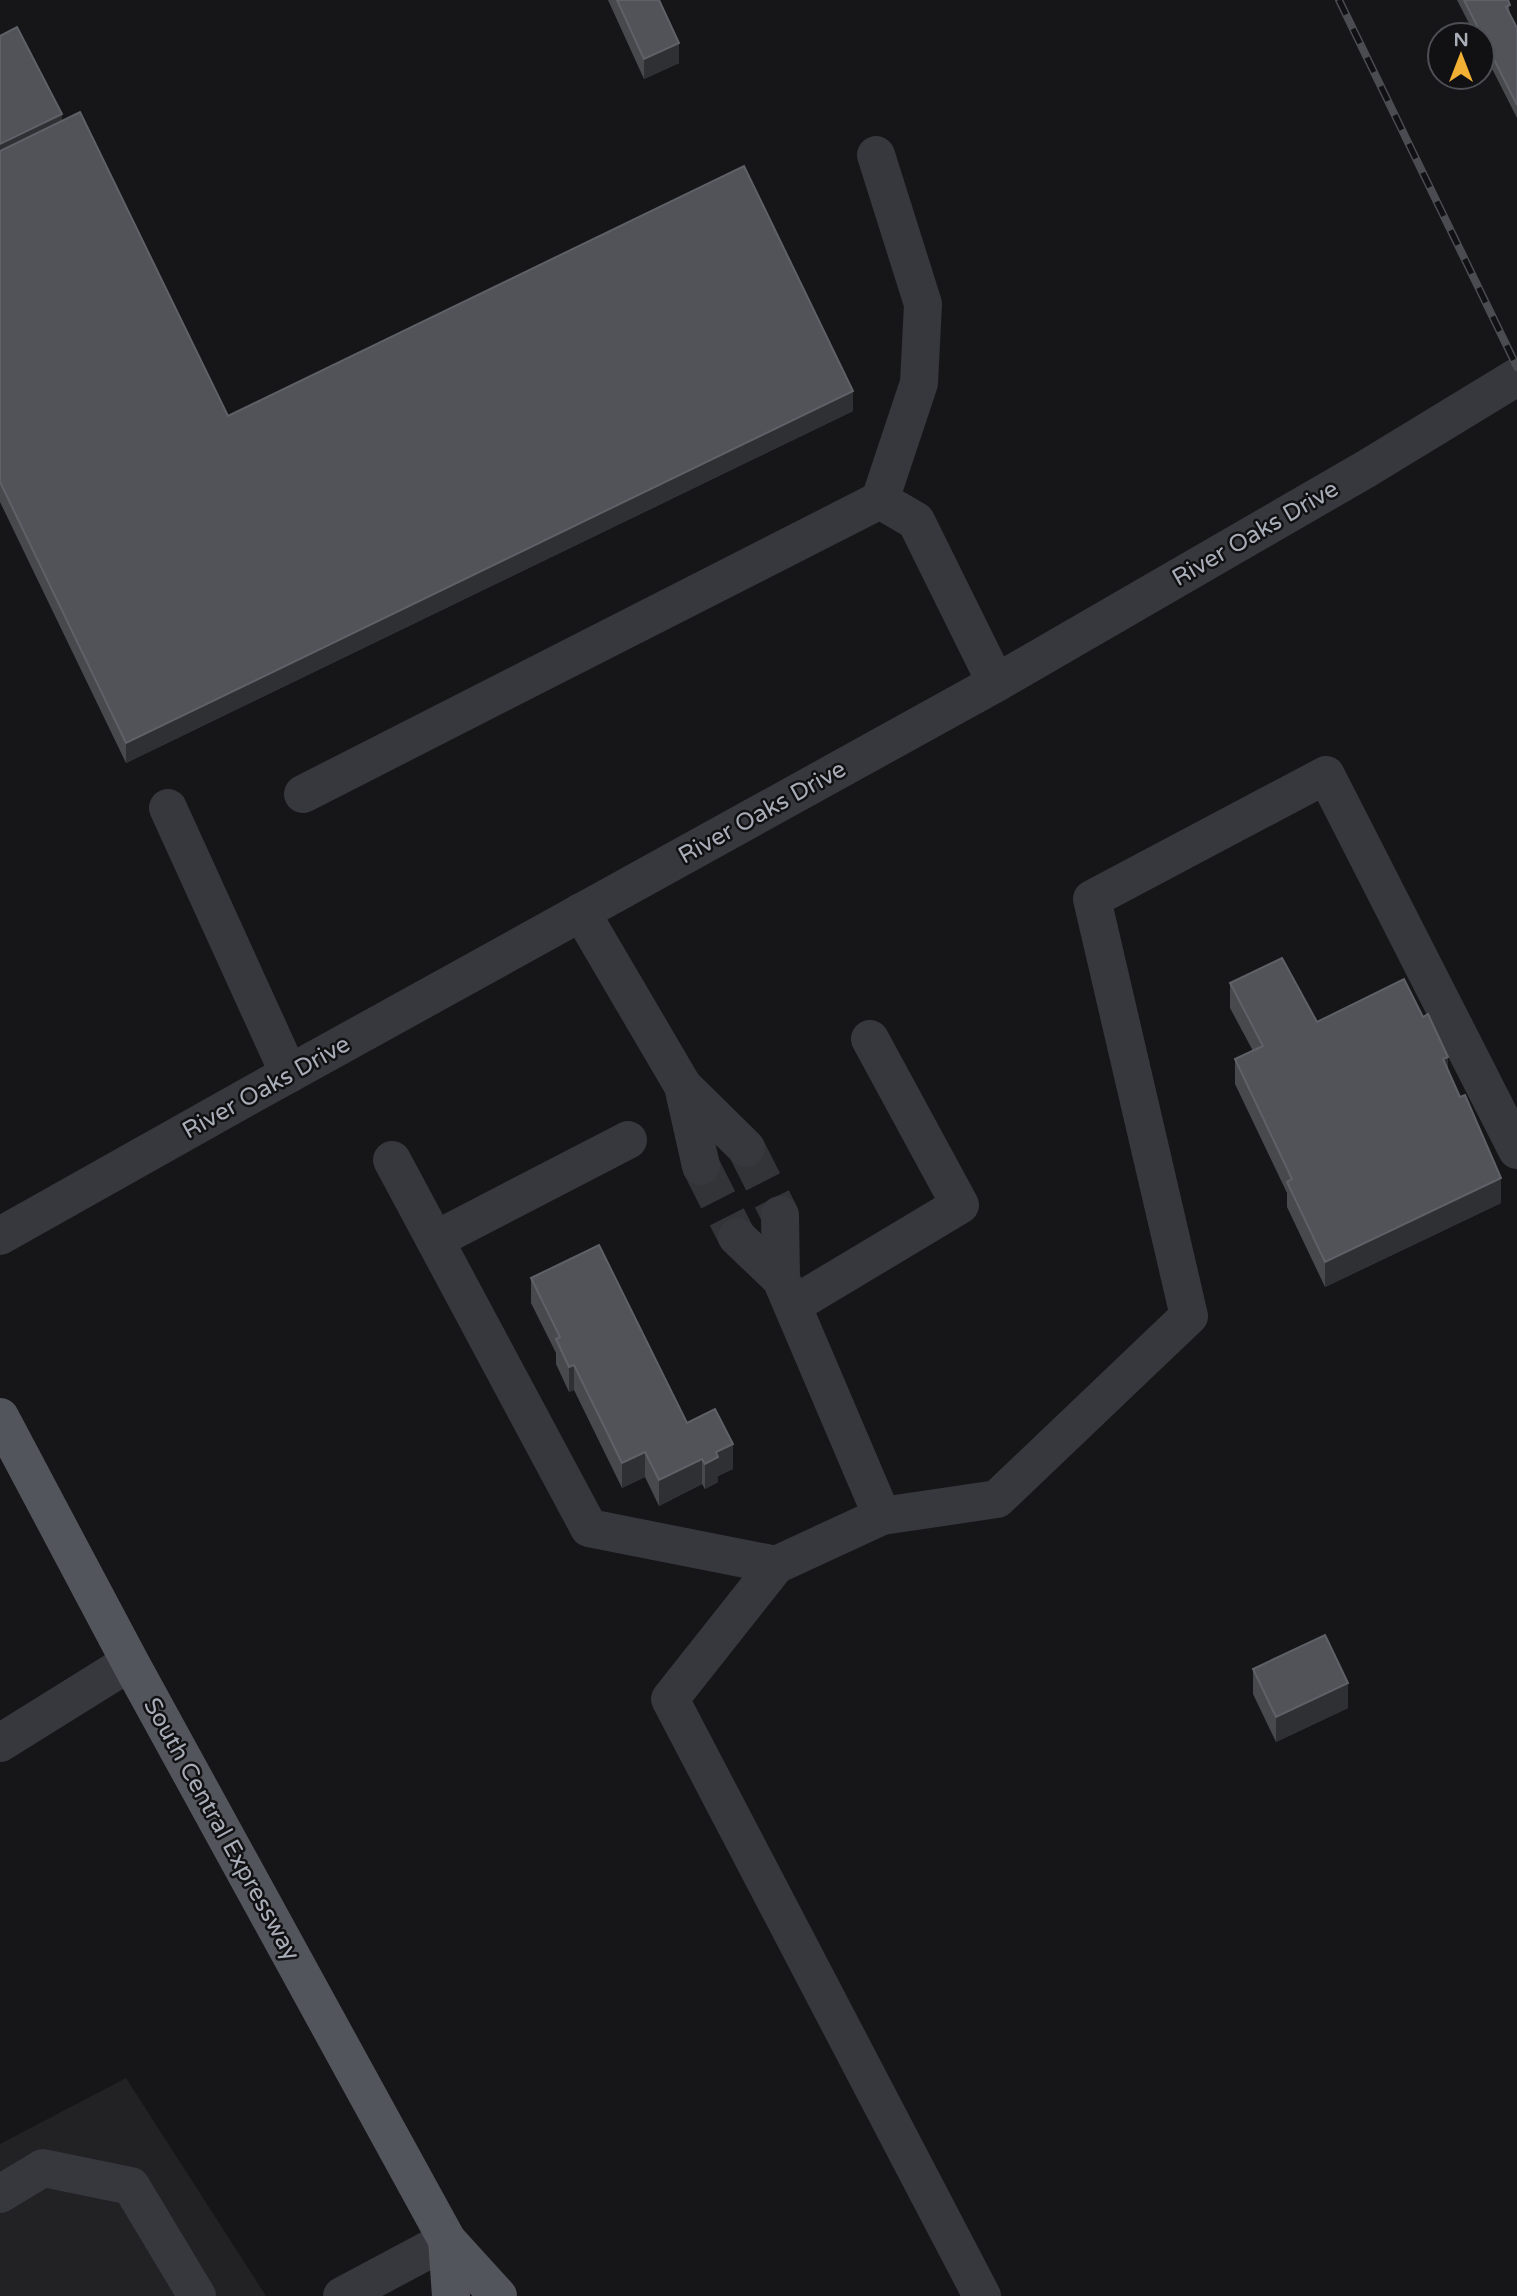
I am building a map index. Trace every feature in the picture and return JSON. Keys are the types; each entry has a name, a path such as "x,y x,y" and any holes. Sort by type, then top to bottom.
{"main road":[{"name":"South Central Expressway","path":"0,1417 130,1662 447,2240 498,2296"},
{"name":"South Central Expressway","path":"447,2240 451,2296"}],"street":[{"path":"303,794 880,500 919,383 923,304 876,155"},
{"name":"River Oaks Drive","path":"0,1236 996,682 1366,469 1517,377"},
{"path":"880,500 916,521 996,682"},
{"path":"982,2296 670,1699 776,1565 882,1516 996,1499 1189,1316 1091,899 1326,775 1517,1150"},
{"path":"168,808 289,1073"},
{"path":"581,912 683,1086 746,1148"},
{"path":"787,1292 960,1205 870,1039"},
{"path":"683,1086 701,1166"},
{"path":"435,1240 628,1140"},
{"path":"392,1160 589,1528 776,1565"},
{"path":"780,1215 787,1292 882,1516"},
{"path":"737,1237 787,1292"},
{"path":"0,1743 130,1662"},
{"path":"0,2194 43,2168 131,2186 197,2296"},
{"path":"342,2296 447,2240"}],"shaded area":[{"path":"126,2078 266,2296 0,2296 0,2144"}],"building":[{"path":"617,0 659,0 679,43 644,59"},
{"path":"1464,0 1508,0 1510,5 1506,7 1517,28 1517,105 1496,63 1496,21 1475,21"},
{"path":"17,27 62,114 0,144 0,36"},
{"path":"80,112 228,416 744,166 853,391 126,743 0,482 0,151"},
{"path":"1282,958 1317,1022 1404,979 1423,1017 1428,1014 1448,1057 1443,1059 1460,1097 1465,1095 1501,1178 1325,1262 1287,1182 1292,1179 1235,1059 1263,1046 1230,983"},
{"path":"599,1245 687,1423 715,1409 733,1444 716,1452 718,1457 705,1464 702,1459 659,1480 645,1452 622,1463 574,1365 569,1367 556,1339 560,1337 531,1278"},
{"path":"1325,1635 1348,1683 1276,1717 1253,1669"}],"tunnel":[{"path":"746,1148 780,1215"},
{"path":"701,1166 737,1237"}],"railway":[{"path":"1339,0 1517,367"}]}
